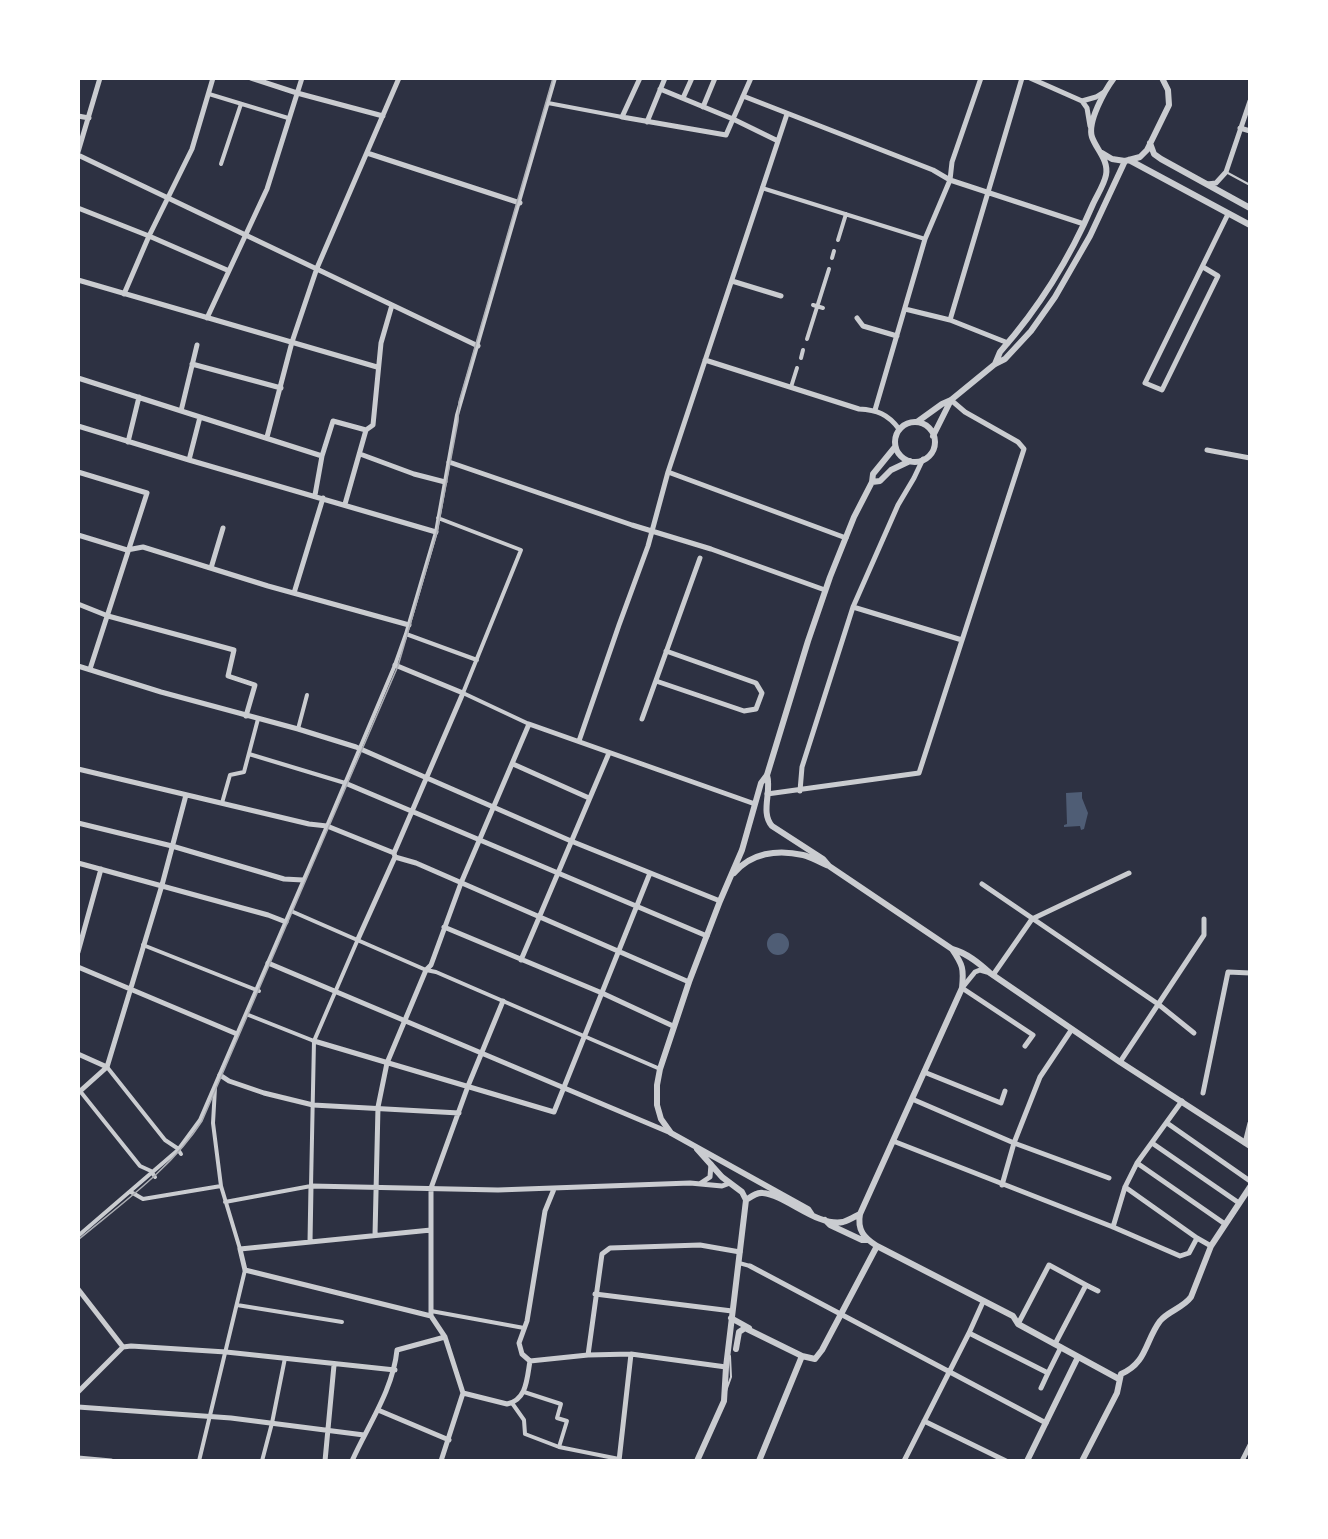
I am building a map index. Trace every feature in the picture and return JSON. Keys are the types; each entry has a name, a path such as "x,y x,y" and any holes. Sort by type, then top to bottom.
{"street":[{"path":"100,78 78,154 478,346"},
{"path":"124,294 149,236 192,149 213,78"},
{"path":"251,78 383,116"},
{"path":"207,318 227,270 267,189 302,78"},
{"path":"267,437 292,342 317,268 399,78"},
{"path":"78,1236 180,1152 200,1120 258,991 395,664 409,625 436,532 457,415 555,78"},
{"path":"622,117 640,78"},
{"path":"647,122 665,78"},
{"path":"683,98 692,78"},
{"path":"703,107 715,78"},
{"path":"548,103 726,135 751,78"},
{"path":"875,410 925,239 950,180 952,162 981,78"},
{"path":"950,320 1023,78"},
{"path":"1030,78 1082,100 1095,97 1105,91"},
{"path":"1090,128 1105,91 1114,78"},
{"path":"671,1133 661,1119 657,1105 657,1085 673,1026 720,901 742,850 761,783 767,776 786,709 825,590 863,498 872,482 873,474 895,447 896,434 899,429 904,425 917,422 951,400 995,363 1005,359 1031,331 1055,297 1090,236 1127,161 1144,154 1150,143 1169,105 1168,90 1162,78"},
{"path":"660,89 733,119 778,141"},
{"path":"209,94 288,118"},
{"path":"743,96 933,170 950,180 1084,224"},
{"path":"995,363 1000,352 1048,290 1084,224 1106,174 1104,162 1092,139 1090,118 1082,100"},
{"path":"1207,184 1216,183 1226,172 1250,101"},
{"path":"221,164 241,104"},
{"path":"579,741 648,546 668,471 787,114"},
{"path":"78,116 89,118"},
{"path":"1240,128 1250,131"},
{"path":"1150,143 1154,154 1161,159 1250,208"},
{"path":"1098,148 1107,157 1127,161 1250,225"},
{"path":"367,153 520,202"},
{"path":"762,188 925,239"},
{"path":"78,208 227,270"},
{"path":"838,240 846,214"},
{"path":"1203,267 1218,276 1162,390 1145,383 1228,214"},
{"path":"832,258 834,251"},
{"path":"807,339 815,306 829,269"},
{"path":"78,280 377,367"},
{"path":"732,281 783,296"},
{"path":"345,504 366,430 373,425 377,367 392,305"},
{"path":"815,306 823,308"},
{"path":"905,309 950,320 1008,343"},
{"path":"854,317 864,326 897,336"},
{"path":"181,411 197,345"},
{"path":"801,358 803,350"},
{"path":"705,360 859,409 875,410 893,420 899,429"},
{"path":"192,364 281,388"},
{"path":"790,387 797,368"},
{"path":"78,378 322,456"},
{"path":"128,442 139,397"},
{"path":"800,791 802,767 853,607 898,505 923,459 932,451 933,436 951,400"},
{"path":"767,794 920,773 1024,449 1018,442 966,412 951,400"},
{"path":"189,460 200,417"},
{"path":"315,495 322,456 333,421 366,430"},
{"path":"917,422 927,426 933,436"},
{"path":"78,426 436,532"},
{"path":"895,447 901,456 910,461"},
{"path":"1207,450 1250,458"},
{"path":"360,454 414,474 445,482"},
{"path":"872,482 880,481 891,470 910,461 923,459"},
{"path":"449,462 632,525 711,549 825,590"},
{"path":"668,471 846,538"},
{"path":"78,472 147,493 90,669"},
{"path":"294,593 323,498"},
{"path":"310,1242 314,1041 477,660 521,550 438,518"},
{"path":"211,568 223,528"},
{"path":"78,535 127,550 143,547 409,625"},
{"path":"642,719 700,558"},
{"path":"78,604 108,616 234,650 228,676 255,685 246,716"},
{"path":"853,607 962,640"},
{"path":"406,634 477,660"},
{"path":"656,681 744,711 756,709 762,693 756,683 666,651"},
{"path":"395,664 529,724 755,804"},
{"path":"78,666 358,748 571,841 720,901"},
{"path":"298,729 307,695"},
{"path":"222,804 230,776 244,772 258,719"},
{"path":"375,1235 378,1107 387,1064 426,970 431,965 461,884 529,724"},
{"path":"521,960 609,753"},
{"path":"249,754 345,783 707,936"},
{"path":"513,764 589,798"},
{"path":"78,769 309,824 327,826 689,982"},
{"path":"767,776 769,783 767,814 770,824 823,859 829,866"},
{"path":"154,1175 140,1166 79,1092 107,1067 162,885 186,795"},
{"path":"78,822 172,846 284,879 303,880"},
{"path":"729,880 744,863 768,854 804,855 829,866 952,949 964,970 962,988"},
{"path":"78,863 286,922"},
{"path":"78,952 101,869"},
{"path":"246,1014 314,1041 554,1112 650,873"},
{"path":"992,974 1032,919 1129,873"},
{"path":"982,884 1158,1004 1194,1033"},
{"path":"291,911 660,1069"},
{"path":"1120,1062 1204,935 1204,919"},
{"path":"444,927 602,993 673,1026"},
{"path":"143,945 258,991"},
{"path":"952,949 961,951 1120,1062 1248,1145 1250,1123"},
{"path":"268,963 671,1133 808,1209 812,1215"},
{"path":"78,967 237,1034"},
{"path":"867,1240 860,1228 860,1214 962,988 980,969 992,974"},
{"path":"1203,1093 1228,972 1250,973"},
{"path":"962,988 1033,1035 1025,1046"},
{"path":"441,1461 463,1393 446,1337 431,1313 431,1188 481,1052 503,1001"},
{"path":"1002,1185 1014,1143 1040,1077 1072,1029"},
{"path":"78,1054 107,1067 165,1140 180,1152"},
{"path":"924,1072 1001,1102 1005,1091"},
{"path":"220,1075 229,1081 264,1093 313,1105 459,1113"},
{"path":"199,1461 245,1270 221,1186 213,1123 215,1087"},
{"path":"912,1099 1014,1143 1108,1178"},
{"path":"1113,1227 1125,1187 1137,1163 1182,1101"},
{"path":"1167,1123 1250,1181"},
{"path":"892,1141 1113,1227 1180,1256 1189,1252 1197,1238"},
{"path":"1152,1143 1239,1203"},
{"path":"694,1146 730,1183 742,1192 746,1200 728,1347 724,1401 697,1461"},
{"path":"699,1184 710,1177 712,1168 709,1160"},
{"path":"1137,1163 1225,1224"},
{"path":"225,1202 311,1186 554,1189 699,1184 722,1186 730,1183"},
{"path":"131,1192 143,1199 221,1186"},
{"path":"1125,1187 1211,1246"},
{"path":"1082,1461 1117,1393 1121,1374 1133,1369 1139,1362 1161,1321 1191,1297 1211,1246 1250,1187"},
{"path":"554,1189 545,1211 524,1329 519,1343 519,1349 525,1358 530,1361 588,1354 631,1354 726,1367"},
{"path":"746,1200 753,1195 764,1193 812,1215 841,1222 860,1214"},
{"path":"825,1219 830,1225 862,1240 867,1240 1013,1316 1018,1324 1119,1379"},
{"path":"240,1249 431,1230"},
{"path":"588,1354 602,1254 610,1248 700,1245 740,1252"},
{"path":"595,1294 732,1315 750,1329 802,1356 815,1359 819,1356 878,1246"},
{"path":"739,1263 750,1266 1046,1423"},
{"path":"1018,1324 1048,1265 1098,1291"},
{"path":"245,1270 431,1313 524,1329"},
{"path":"1041,1388 1086,1285"},
{"path":"78,1289 123,1347"},
{"path":"904,1461 983,1302"},
{"path":"237,1305 342,1322"},
{"path":"736,1349 739,1332 743,1329 750,1329"},
{"path":"969,1333 1048,1373"},
{"path":"352,1461 395,1370 397,1350 446,1337"},
{"path":"78,1392 123,1347 131,1346 226,1352 395,1370"},
{"path":"512,1403 525,1420 525,1434 559,1447 619,1460 631,1354"},
{"path":"759,1461 802,1356"},
{"path":"1028,1461 1078,1357"},
{"path":"262,1461 285,1359"},
{"path":"463,1393 507,1404 512,1403 524,1392 530,1361"},
{"path":"325,1461 334,1365"},
{"path":"524,1392 561,1404 557,1418 567,1421 559,1447"},
{"path":"78,1407 210,1416 364,1435"},
{"path":"378,1410 449,1440"},
{"path":"924,1421 1006,1461"},
{"path":"1242,1461 1250,1445"},
{"path":"78,1458 111,1461"}],"lane":[{"path":"1226,172 1250,185"},
{"path":"724,1393 728,1389 731,1377 728,1347"}],"water":[{"path":"1082,792 1088,813 1084,829 1081,830 1080,826 1064,827 1067,824 1066,793"},
{"path":"778,933 786,936 789,944 786,952 778,955 770,952 767,944 770,936"}],"tram line":[{"path":"78,1240 161,1170 202,1121 398,666 437,532 458,421 459,402 553,78"}]}
